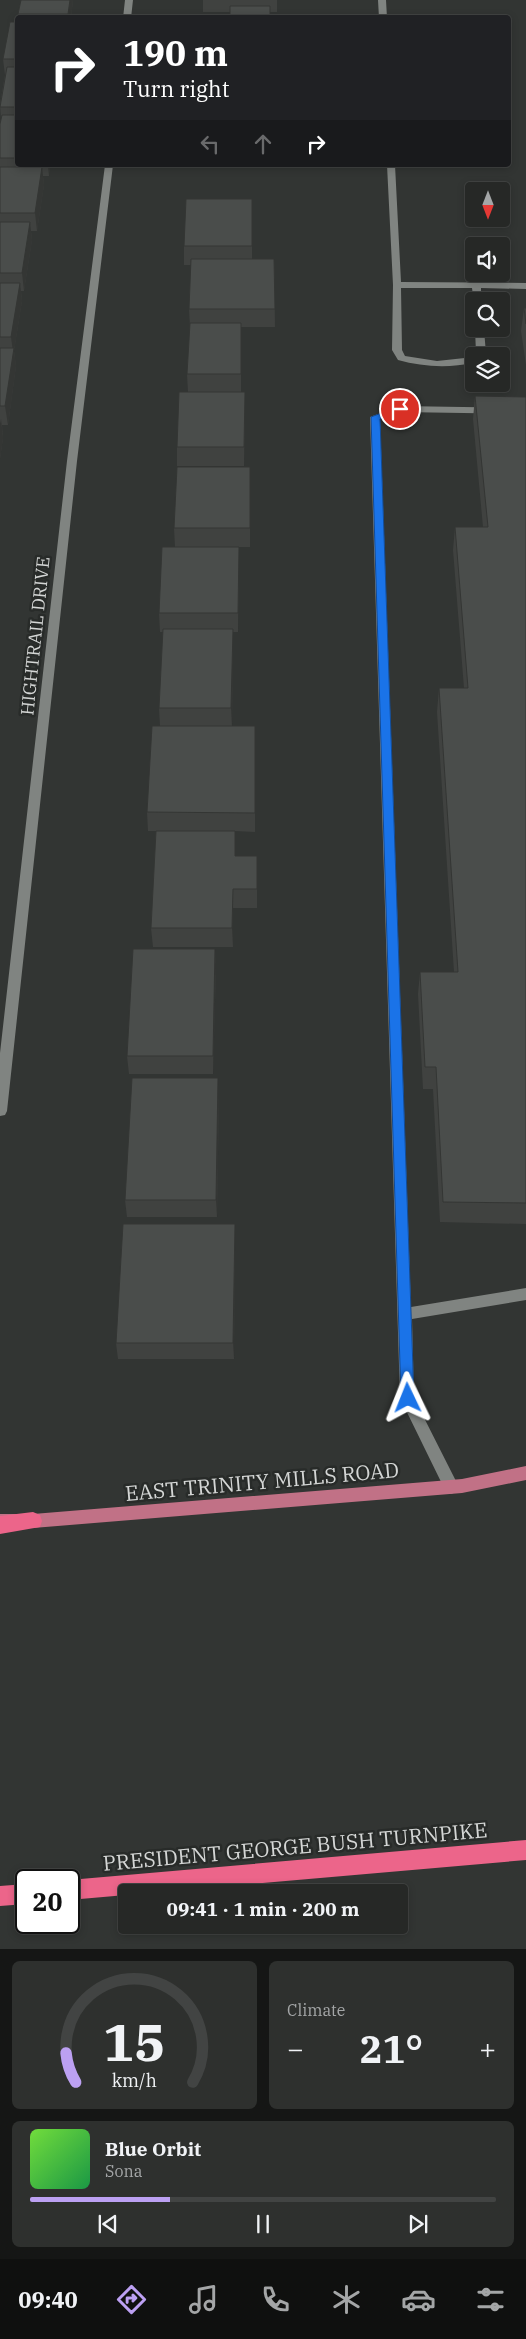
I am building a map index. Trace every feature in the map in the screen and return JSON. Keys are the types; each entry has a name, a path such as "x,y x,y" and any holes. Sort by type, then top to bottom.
{"highway":[{"path":"0,1525 32,1521"},
{"name":"PRESIDENT GEORGE BUSH TURNPIKE","path":"80,1889 526,1850"},
{"path":"0,1896 15,1895"}],"main road":[{"name":"EAST TRINITY MILLS ROAD","path":"0,1521 32,1521 451,1487 526,1473"}],"street":[{"path":"127,15 129,0"},
{"path":"382,0 383,15"},
{"name":"HIGHTRAIL DRIVE","path":"0,1112 2,1073 73,451 109,167"},
{"path":"391,167 397,285 397,350 402,358 415,362 465,362"},
{"path":"397,285 526,286"},
{"path":"476,285 476,292"},
{"path":"451,1487 408,1398 376,417 400,409 526,410"},
{"path":"405,1314 526,1294"}],"building":[{"path":"21,0 70,0 68,14 18,14"},
{"path":"230,6 270,6 270,15 230,15"},
{"path":"10,22 15,22 15,59 3,59"},
{"path":"7,67 15,67 15,107 0,107"},
{"path":"2,115 15,115 15,158 0,158 0,124"},
{"path":"0,167 42,167 35,213 0,213"},
{"path":"186,199 252,199 252,246 184,246"},
{"path":"0,222 30,222 22,273 0,273"},
{"path":"191,259 274,259 275,309 189,309"},
{"path":"0,283 20,283 11,337 0,337"},
{"path":"524,308 526,308 526,324"},
{"path":"190,323 241,323 241,374 187,374"},
{"path":"0,348 14,348 5,406 0,406"},
{"path":"179,392 245,392 244,447 177,447"},
{"path":"475,396 526,397 526,1203 443,1202 436,1067 425,1067 420,972 458,972 439,688 468,688 455,527 488,527"},
{"path":"177,467 250,467 250,528 174,528"},
{"path":"162,547 239,547 238,613 159,613"},
{"path":"163,629 233,629 231,708 159,708"},
{"path":"152,726 255,726 255,813 147,812"},
{"path":"156,831 235,831 235,856 257,856 257,889 233,889 232,928 151,928"},
{"path":"133,949 215,949 213,1056 127,1056"},
{"path":"132,1078 218,1078 216,1200 125,1200"},
{"path":"123,1224 235,1224 233,1343 116,1343"}],"route":[{"path":"400,409 376,417 408,1398"}]}
